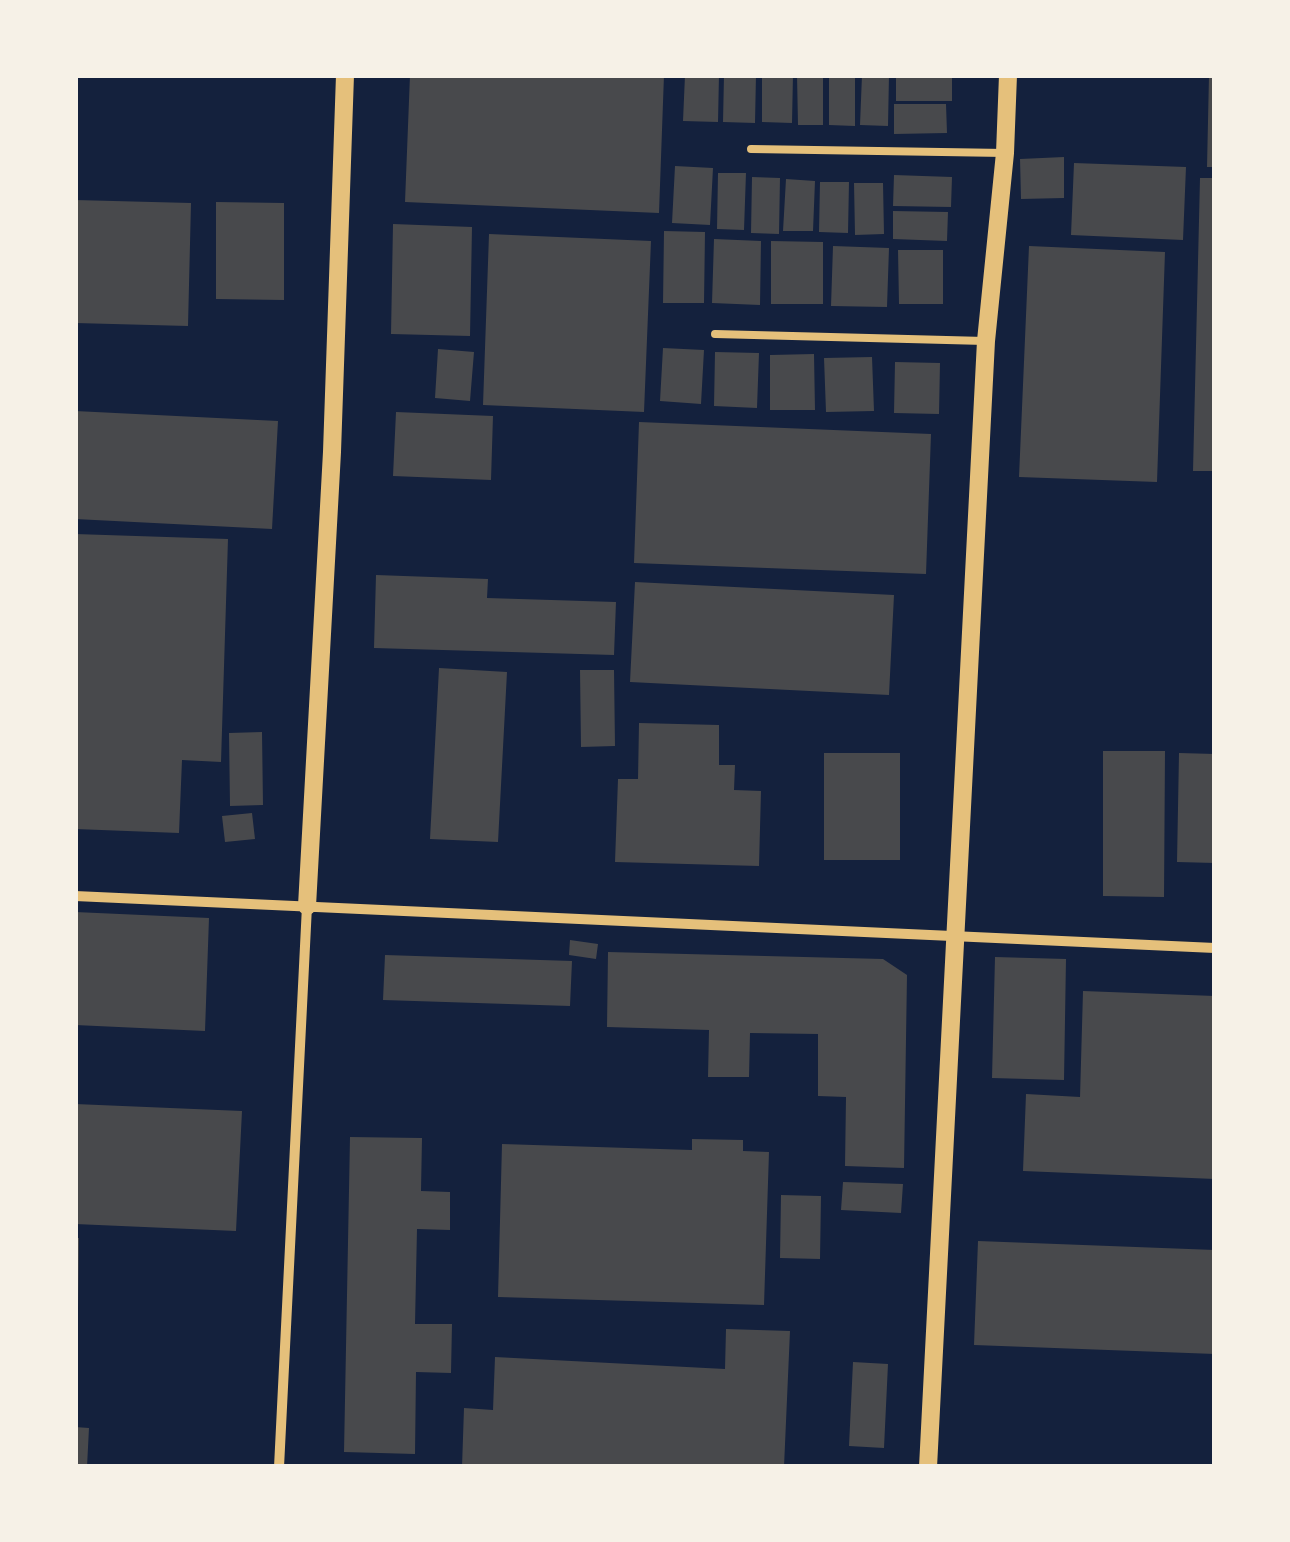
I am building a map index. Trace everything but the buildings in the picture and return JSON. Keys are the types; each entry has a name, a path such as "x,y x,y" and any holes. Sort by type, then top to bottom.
{"street":[{"path":"279,1467 332,452 345,75"},
{"path":"928,1467 986,341 1005,153 1008,75"},
{"path":"75,896 1215,948"}],"lane":[{"path":"751,149 1005,153"},
{"path":"715,334 986,341"}]}
